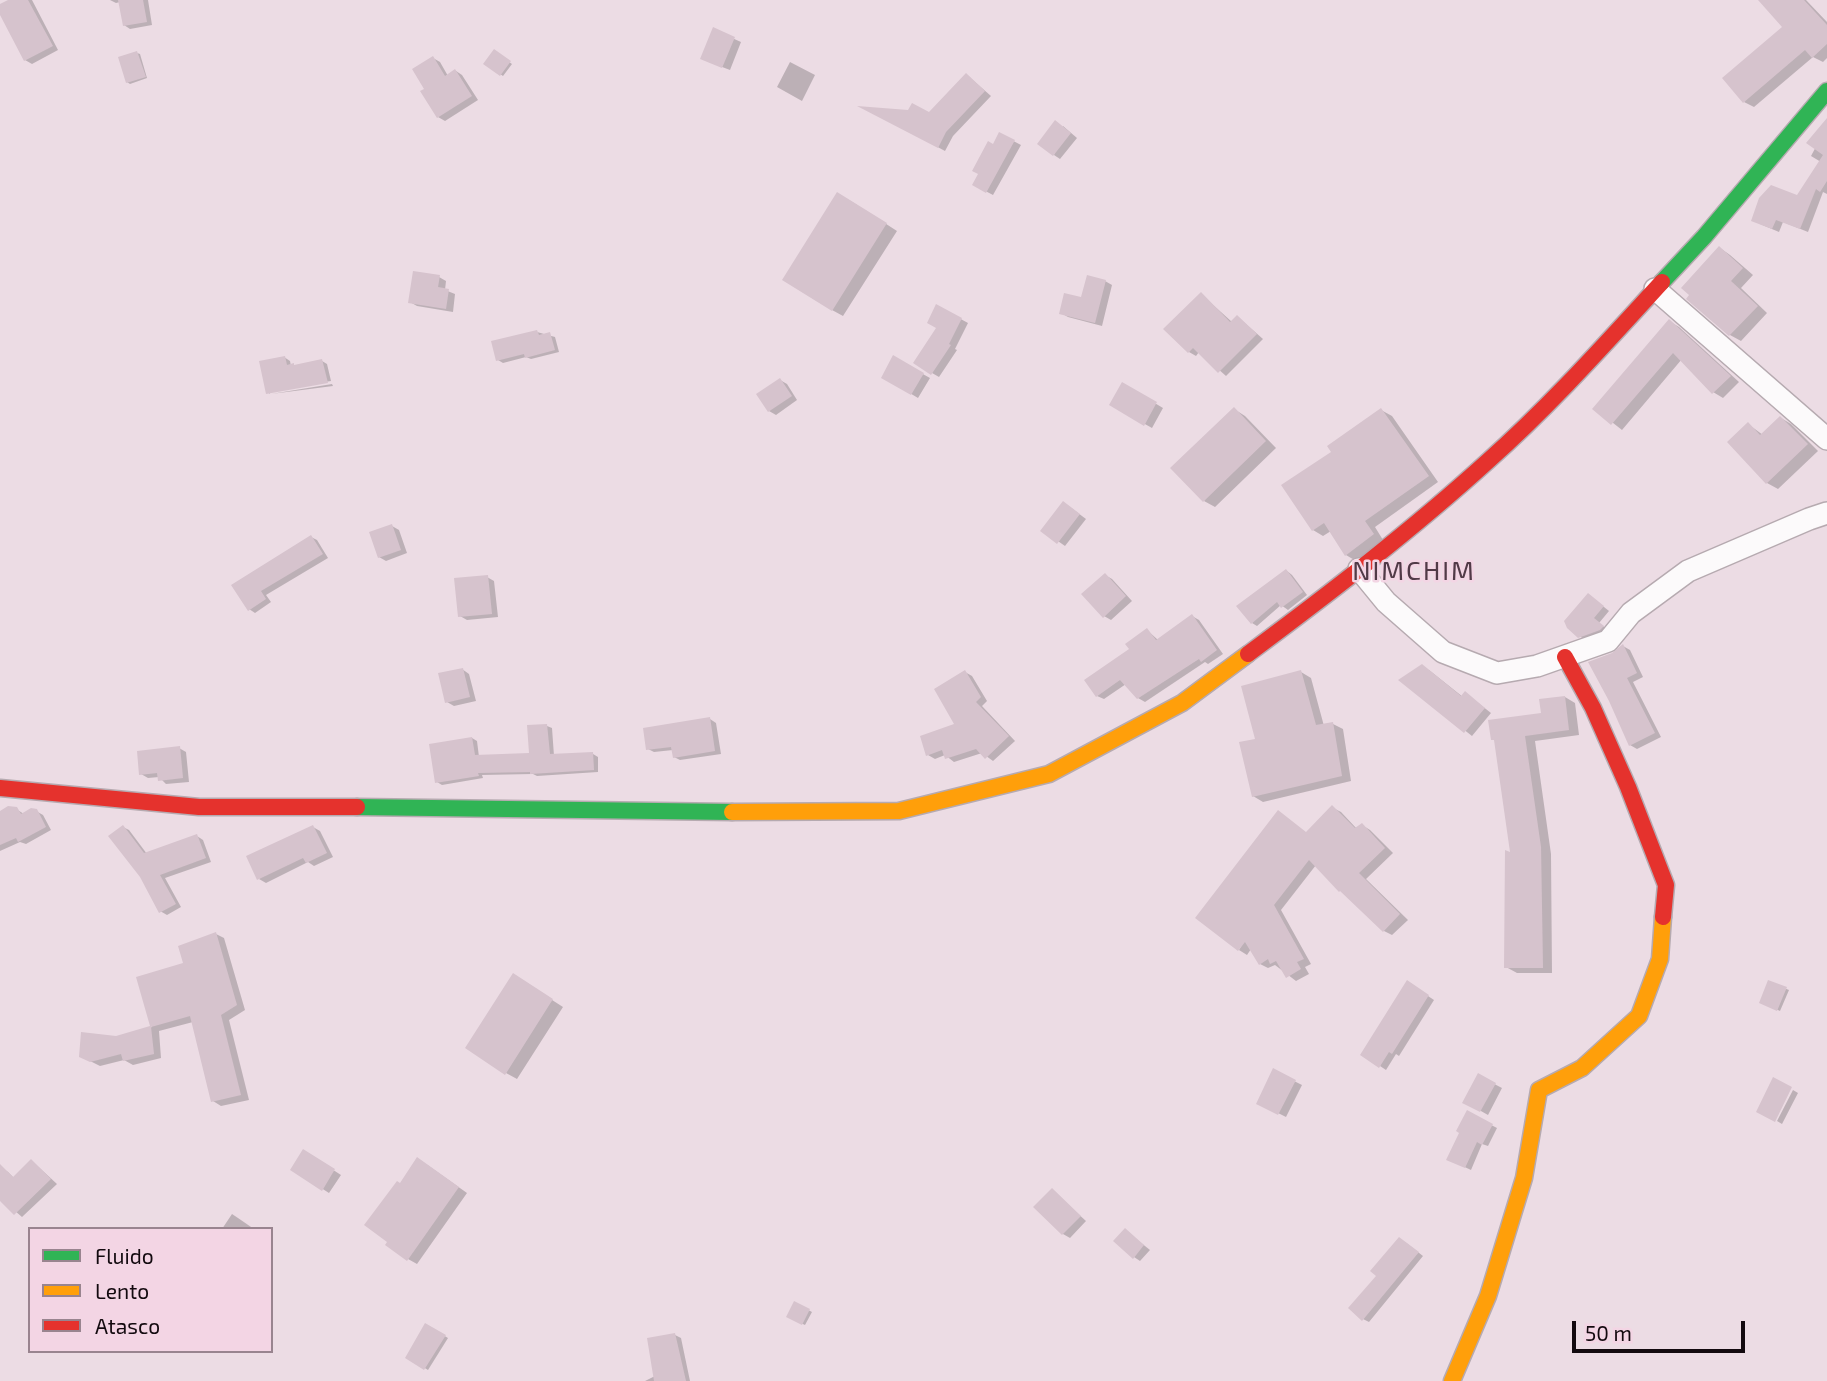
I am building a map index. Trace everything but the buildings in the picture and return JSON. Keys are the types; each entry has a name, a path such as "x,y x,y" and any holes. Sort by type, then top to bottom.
{"street":[{"path":"0,788 199,807 447,807 758,813 899,811 1049,774 1182,703 1324,598 1489,461 1593,357 1704,237 1827,91"},
{"path":"1656,289 1827,439"},
{"path":"1359,569 1386,602 1443,652 1497,673 1537,666 1608,641 1631,613 1688,571 1827,513"},
{"path":"1452,1381 1489,1296 1520,1191 1539,1090 1582,1068 1639,1016 1660,959 1666,885 1593,708 1565,657"}],"traffic: fast":[{"path":"1662,282 1704,237 1827,91"},
{"path":"357,807 732,812"}],"traffic: slow":[{"path":"732,812 899,811 1049,774 1182,703 1248,654"},
{"path":"1452,1381 1488,1296 1524,1178 1539,1090 1582,1068 1639,1016 1660,959 1663,917"}],"traffic: jam":[{"path":"1248,654 1430,512 1488,461 1556,396 1662,282"},
{"path":"1565,657 1593,708 1628,787 1666,885 1663,917"},
{"path":"0,788 199,807 357,807"}],"district":[{"name":"NIMCHIM","path":"1414,571"}]}
